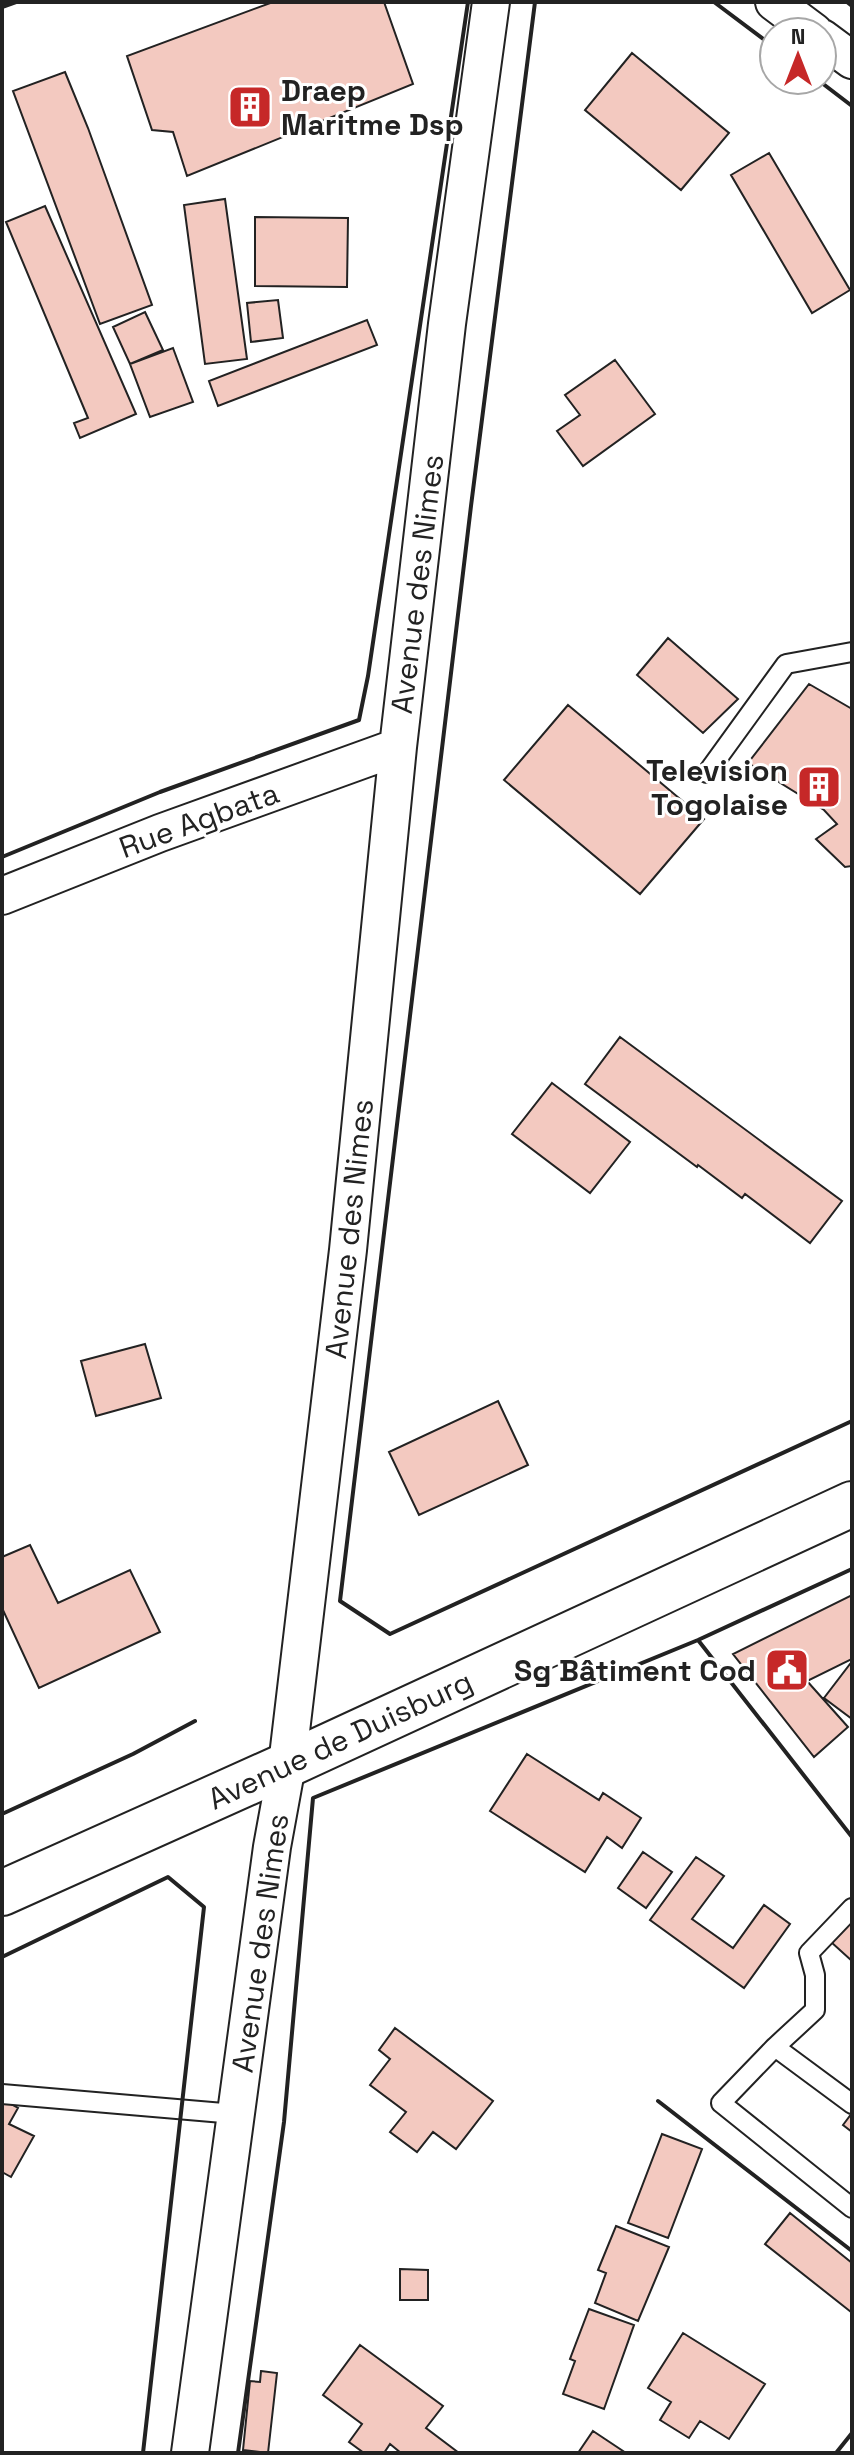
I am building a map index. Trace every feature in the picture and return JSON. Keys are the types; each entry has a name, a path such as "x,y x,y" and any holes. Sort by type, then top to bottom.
{"street":[{"name":"Avenue des Nimes","path":"190,2453 272,1847 287,1765 348,1250 398,747 447,324 491,2"},
{"path":"774,2 793,16"},
{"name":"Rue Agbata","path":"2,896 160,833 398,747"},
{"name":"Avenue de Duisburg","path":"2,1893 852,1504"}],"lane":[{"path":"707,773 786,664 852,652"},
{"path":"852,1908 809,1953 815,1975 815,2010 721,2103 852,2208"},
{"path":"775,2047 852,2104"},
{"path":"2,2094 235,2114"}],"building":[{"name":"Draep Maritme Dsp","path":"273,2 384,2 413,84 187,176 173,132 152,130 127,56"},
{"path":"632,53 729,133 681,190 585,110"},
{"path":"65,72 152,305 100,324 13,91"},
{"path":"769,153 850,290 812,313 731,175"},
{"path":"225,199 247,359 205,364 184,205"},
{"path":"45,206 136,414 80,438 74,423 88,418 6,222"},
{"path":"255,217 348,218 347,287 255,286"},
{"path":"278,300 283,338 251,342 247,303"},
{"path":"145,312 163,350 130,364 113,327"},
{"path":"367,320 377,345 218,406 209,381"},
{"path":"173,348 193,402 150,417 130,364"},
{"path":"615,360 655,414 583,466 557,431 580,415 565,395"},
{"path":"668,638 738,699 703,733 637,675"},
{"name":"Television Togolaise","path":"809,684 852,709 852,866 845,867 816,839 837,824 824,810 748,763"},
{"path":"568,705 704,819 640,894 504,780"},
{"path":"620,1037 842,1201 810,1243 745,1194 742,1198 697,1167 585,1084"},
{"path":"552,1083 630,1142 590,1193 512,1134"},
{"path":"145,1344 161,1398 96,1416 81,1361"},
{"path":"498,1401 528,1465 419,1515 389,1452"},
{"path":"30,1545 58,1603 130,1570 160,1632 39,1688 2,1608 2,1557"},
{"name":"Sg Bâtiment Cod","path":"852,1595 852,1659 807,1681 848,1727 814,1757 733,1654"},
{"path":"852,1665 852,1719 824,1698"},
{"path":"527,1754 599,1800 603,1793 641,1818 622,1848 607,1837 585,1872 490,1811"},
{"path":"643,1852 672,1872 646,1908 618,1888"},
{"path":"696,1857 724,1876 692,1919 733,1948 764,1905 790,1924 744,1988 650,1920"},
{"path":"852,1919 852,1961 831,1942"},
{"path":"395,2028 493,2101 456,2149 433,2132 417,2152 390,2132 406,2112 370,2085 390,2059 379,2050"},
{"path":"2,2099 18,2108 9,2124 34,2136 11,2177 2,2172"},
{"path":"852,2113 852,2132 843,2125"},
{"path":"662,2134 702,2149 668,2238 628,2223"},
{"path":"790,2213 852,2263 851,2312 765,2244"},
{"path":"616,2226 669,2247 638,2321 595,2303 606,2273 598,2270"},
{"path":"400,2269 428,2270 428,2300 400,2300"},
{"path":"589,2309 634,2325 604,2409 563,2394 575,2361 570,2359"},
{"path":"683,2333 765,2384 729,2439 700,2421 689,2438 660,2420 671,2402 648,2388"},
{"path":"360,2345 443,2406 426,2428 459,2453 401,2453 390,2444 384,2453 364,2453 349,2442 362,2424 323,2395"},
{"path":"261,2371 277,2373 268,2453 243,2450 250,2381 260,2382"},
{"path":"593,2431 626,2453 578,2453"}],"wall":[{"path":"2,7 16,2"},
{"path":"2,857 160,792 359,720 468,2"},
{"path":"535,2 471,506 340,1601 390,1634 852,1421"},
{"path":"714,2 758,35"},
{"path":"847,2 852,6"},
{"path":"838,95 852,106"},
{"path":"238,2453 284,2122 313,1798 698,1640 852,1569"},
{"path":"698,1640 852,1837"},
{"path":"2,1814 133,1754 195,1721"},
{"path":"2,1957 168,1877 204,1907 143,2453"},
{"path":"658,2101 852,2251"},
{"path":"836,2453 852,2433"}],"place":[{"name":"Draep Maritme Dsp","path":"250,107"},
{"name":"Television Togolaise","path":"819,787"},
{"name":"Sg Bâtiment Cod","path":"787,1670"}]}
